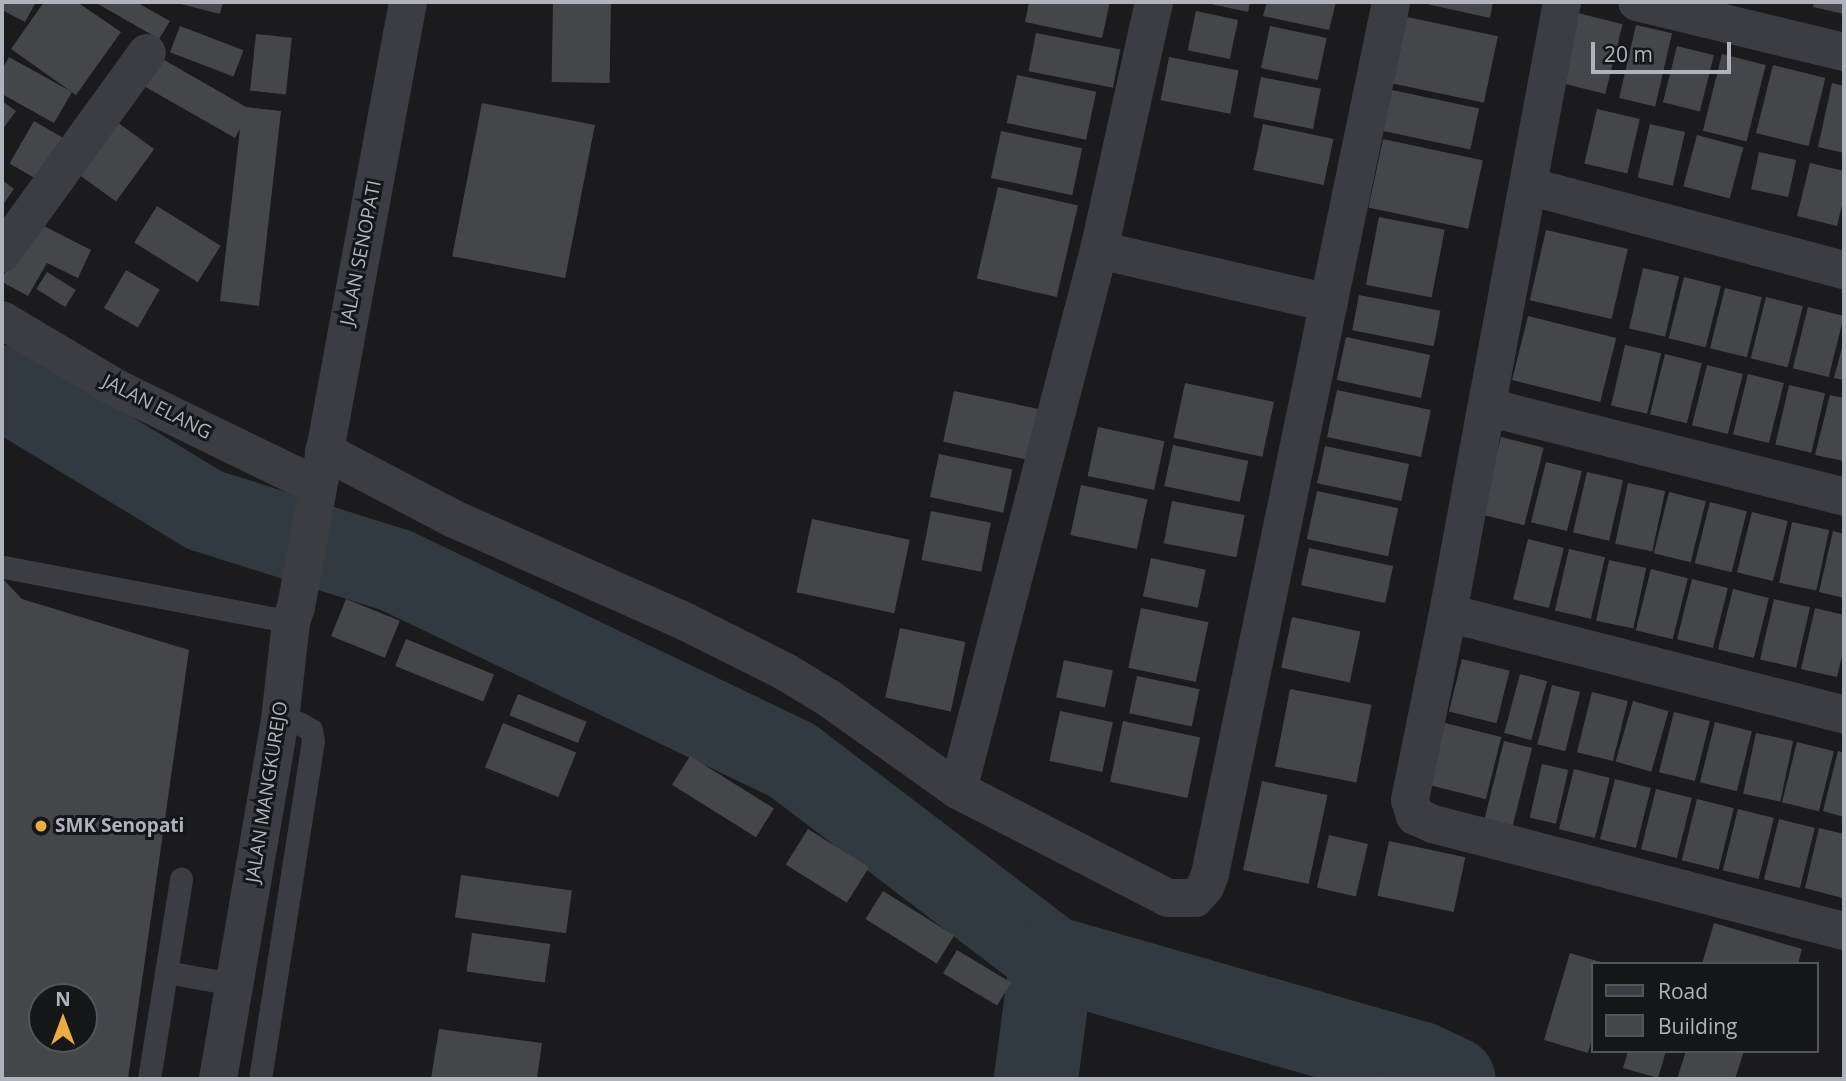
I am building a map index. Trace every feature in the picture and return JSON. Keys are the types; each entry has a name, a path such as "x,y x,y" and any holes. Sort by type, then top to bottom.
{"street":[{"name":"JALAN SENOPATI","path":"318,480 408,2"},
{"path":"958,790 1099,250 1154,2"},
{"name":"JALAN ELANG","path":"2,320 116,388 318,480 454,519 684,621 784,671 827,697 958,790 1168,898 1195,898 1205,887 1391,2"},
{"path":"1562,2 1448,613 1410,800 1415,816 1433,824 1844,931"},
{"path":"1637,2 1844,52"},
{"path":"2,253 147,53"},
{"path":"1528,186 1844,270"},
{"path":"1099,250 1329,303"},
{"path":"1486,407 1844,497"},
{"name":"JALAN MANGKUREJO","path":"218,1079 318,480"},
{"path":"1448,613 1844,715"}],"lane":[{"path":"4,567 294,615"},
{"path":"260,1079 313,741 311,730 299,723 280,720"},
{"path":"149,1079 181,879"},
{"path":"243,929 282,935"},
{"path":"166,972 233,984"}],"building":[{"path":"2,2 36,2 25,22 2,10"},
{"path":"44,2 77,2 121,32 76,95 11,49"},
{"path":"136,2 170,21 159,39 98,4"},
{"path":"223,2 220,14 181,4"},
{"path":"553,2 611,3 610,83 552,82"},
{"path":"1029,2 1110,2 1102,38 1025,22"},
{"path":"1202,2 1250,2 1248,12"},
{"path":"1267,2 1336,2 1329,30 1263,16"},
{"path":"1418,2 1493,2 1490,18"},
{"path":"1814,2 1844,2 1844,14 1813,7"},
{"path":"1196,11 1238,20 1230,59 1188,50"},
{"path":"1578,13 1623,24 1605,94 1561,83"},
{"path":"1407,17 1498,36 1484,103 1393,84"},
{"path":"1636,25 1672,33 1655,106 1619,98"},
{"path":"180,26 243,50 233,77 170,52"},
{"path":"1270,26 1327,38 1318,80 1261,68"},
{"path":"1036,33 1120,49 1113,88 1029,71"},
{"path":"256,34 292,38 286,94 250,91"},
{"path":"1677,46 1714,55 1700,111 1663,102"},
{"path":"1722,54 1766,65 1747,142 1703,131"},
{"path":"9,57 72,92 54,123 2,94 2,70"},
{"path":"159,57 246,107 281,111 259,306 220,301 240,129 235,138 142,85"},
{"path":"1169,57 1239,71 1230,114 1161,100"},
{"path":"1773,65 1825,78 1808,146 1756,133"},
{"path":"1017,75 1096,92 1086,140 1007,123"},
{"path":"1261,77 1321,89 1313,129 1253,117"},
{"path":"1832,83 1844,86 1844,153 1818,147"},
{"path":"1392,90 1479,109 1470,150 1383,131"},
{"path":"2,101 16,111 2,130"},
{"path":"482,103 595,125 565,278 452,256"},
{"path":"1597,109 1640,119 1627,173 1584,164"},
{"path":"34,121 63,138 39,180 10,163"},
{"path":"117,122 154,149 116,202 79,175"},
{"path":"1263,124 1333,139 1324,185 1253,170"},
{"path":"1650,124 1685,132 1673,186 1638,178"},
{"path":"1001,131 1082,148 1072,195 991,178"},
{"path":"1697,135 1743,147 1730,199 1683,186"},
{"path":"1383,139 1483,160 1468,229 1368,207"},
{"path":"1759,152 1796,160 1788,197 1751,189"},
{"path":"1810,163 1844,171 1844,197 1837,226 1797,216"},
{"path":"2,180 14,189 2,206"},
{"path":"998,187 1078,205 1057,297 977,279"},
{"path":"157,206 221,246 198,282 134,242"},
{"path":"1379,217 1445,230 1432,298 1366,285"},
{"path":"34,221 91,250 78,278 47,263 28,296 2,282 2,278"},
{"path":"1546,230 1628,249 1612,319 1530,300"},
{"path":"1643,268 1679,276 1665,337 1629,328"},
{"path":"126,270 160,290 138,328 104,308"},
{"path":"47,272 76,290 65,307 36,289"},
{"path":"1684,277 1721,286 1706,347 1669,338"},
{"path":"1725,288 1762,297 1747,357 1710,348"},
{"path":"1359,295 1440,311 1434,346 1352,330"},
{"path":"1766,297 1803,306 1788,367 1751,358"},
{"path":"1808,307 1844,316 1829,377 1793,368"},
{"path":"1528,316 1616,338 1600,402 1512,380"},
{"path":"1346,337 1430,355 1421,398 1337,380"},
{"path":"1844,340 1844,380 1834,378"},
{"path":"1625,345 1661,353 1647,414 1611,405"},
{"path":"1665,354 1702,363 1687,423 1650,414"},
{"path":"1707,365 1743,374 1728,434 1692,425"},
{"path":"1748,374 1784,383 1769,443 1733,434"},
{"path":"1185,383 1274,402 1262,457 1173,438"},
{"path":"1789,385 1825,393 1811,453 1775,444"},
{"path":"1337,390 1431,410 1421,457 1327,437"},
{"path":"954,391 1042,410 1031,461 943,442"},
{"path":"1830,395 1844,398 1844,461 1815,455"},
{"path":"1098,427 1165,441 1154,490 1088,476"},
{"path":"1501,437 1544,448 1524,525 1482,515"},
{"path":"1173,445 1248,461 1240,502 1164,486"},
{"path":"1325,446 1409,464 1401,501 1317,483"},
{"path":"939,454 1012,470 1003,513 930,497"},
{"path":"1546,462 1582,471 1567,531 1531,522"},
{"path":"1587,472 1623,480 1609,541 1573,532"},
{"path":"1628,483 1665,491 1652,552 1615,544"},
{"path":"1081,485 1148,499 1137,549 1070,535"},
{"path":"1317,491 1398,508 1388,556 1307,539"},
{"path":"1669,492 1706,501 1691,562 1654,553"},
{"path":"1172,501 1245,515 1236,557 1164,543"},
{"path":"1710,502 1747,511 1732,572 1695,563"},
{"path":"931,511 991,523 981,572 921,560"},
{"path":"1752,512 1788,521 1773,581 1737,572"},
{"path":"812,519 910,540 894,613 796,592"},
{"path":"1792,522 1829,530 1816,591 1779,583"},
{"path":"1833,531 1844,534 1844,598 1819,592"},
{"path":"1528,539 1564,548 1549,608 1513,599"},
{"path":"1309,548 1393,566 1385,603 1301,585"},
{"path":"1569,549 1605,557 1591,619 1555,610"},
{"path":"1151,558 1206,570 1198,608 1143,596"},
{"path":"1609,560 1646,568 1633,629 1596,621"},
{"path":"1651,569 1688,578 1673,639 1636,630"},
{"path":"2,578 22,599 189,650 128,1079 2,1079"},
{"path":"1692,579 1728,588 1713,648 1677,639"},
{"path":"1733,589 1769,598 1754,658 1718,649"},
{"path":"346,599 400,621 385,658 331,636"},
{"path":"1774,599 1810,607 1796,668 1760,659"},
{"path":"1141,608 1208,622 1196,682 1128,668"},
{"path":"1815,608 1844,615 1844,648 1837,677 1801,669"},
{"path":"1292,617 1360,632 1350,682 1281,668"},
{"path":"900,628 966,642 951,711 885,697"},
{"path":"406,639 494,675 483,701 395,666"},
{"path":"1462,659 1510,671 1496,723 1449,711"},
{"path":"1064,660 1113,670 1105,708 1056,697"},
{"path":"1520,674 1547,681 1531,740 1504,733"},
{"path":"1137,676 1200,689 1192,726 1129,713"},
{"path":"1552,685 1580,692 1565,751 1537,744"},
{"path":"1290,689 1371,705 1356,782 1275,767"},
{"path":"1592,692 1628,701 1613,761 1577,752"},
{"path":"518,694 587,722 578,743 509,715"},
{"path":"1633,701 1669,711 1651,772 1616,762"},
{"path":"1060,711 1113,722 1102,772 1049,761"},
{"path":"1674,712 1710,721 1695,781 1659,772"},
{"path":"1123,721 1200,737 1187,798 1110,782"},
{"path":"1715,722 1752,731 1737,791 1700,782"},
{"path":"503,723 576,753 558,797 485,768"},
{"path":"1445,723 1501,737 1486,799 1430,785"},
{"path":"1756,733 1793,741 1780,802 1743,794"},
{"path":"1504,741 1532,748 1512,828 1484,821"},
{"path":"1797,742 1834,751 1819,811 1782,802"},
{"path":"1838,751 1844,753 1844,817 1823,811"},
{"path":"690,756 774,808 756,837 672,785"},
{"path":"1542,764 1568,770 1556,824 1530,818"},
{"path":"1574,769 1610,778 1595,838 1559,829"},
{"path":"1615,779 1651,788 1636,848 1600,839"},
{"path":"1262,781 1328,795 1309,884 1243,870"},
{"path":"1656,789 1692,798 1677,858 1641,849"},
{"path":"1697,799 1734,808 1719,869 1682,860"},
{"path":"1738,809 1774,818 1759,879 1723,870"},
{"path":"1779,819 1815,828 1800,888 1764,879"},
{"path":"1819,828 1844,834 1842,898 1805,888"},
{"path":"808,829 869,867 847,903 786,865"},
{"path":"1329,835 1368,844 1356,897 1317,888"},
{"path":"1389,841 1465,857 1454,912 1377,896"},
{"path":"461,875 572,891 566,933 455,918"},
{"path":"883,891 954,936 937,963 866,919"},
{"path":"1714,923 1802,949 1799,962 1703,962"},
{"path":"472,933 550,944 545,983 467,972"},
{"path":"957,950 1011,982 997,1006 943,973"},
{"path":"1570,953 1601,962 1590,962 1588,1053 1544,1040"},
{"path":"439,1029 542,1043 537,1079 431,1079"},
{"path":"1627,1053 1665,1053 1658,1078 1623,1068"},
{"path":"1685,1053 1743,1053 1735,1079 1677,1079"}],"waterway":[{"path":"2,387 204,510 397,571 793,761 1052,958 1419,1063 1454,1079"},
{"path":"1036,1079 1052,958"}],"place":[{"name":"SMK Senopati","path":"41,826"}]}
